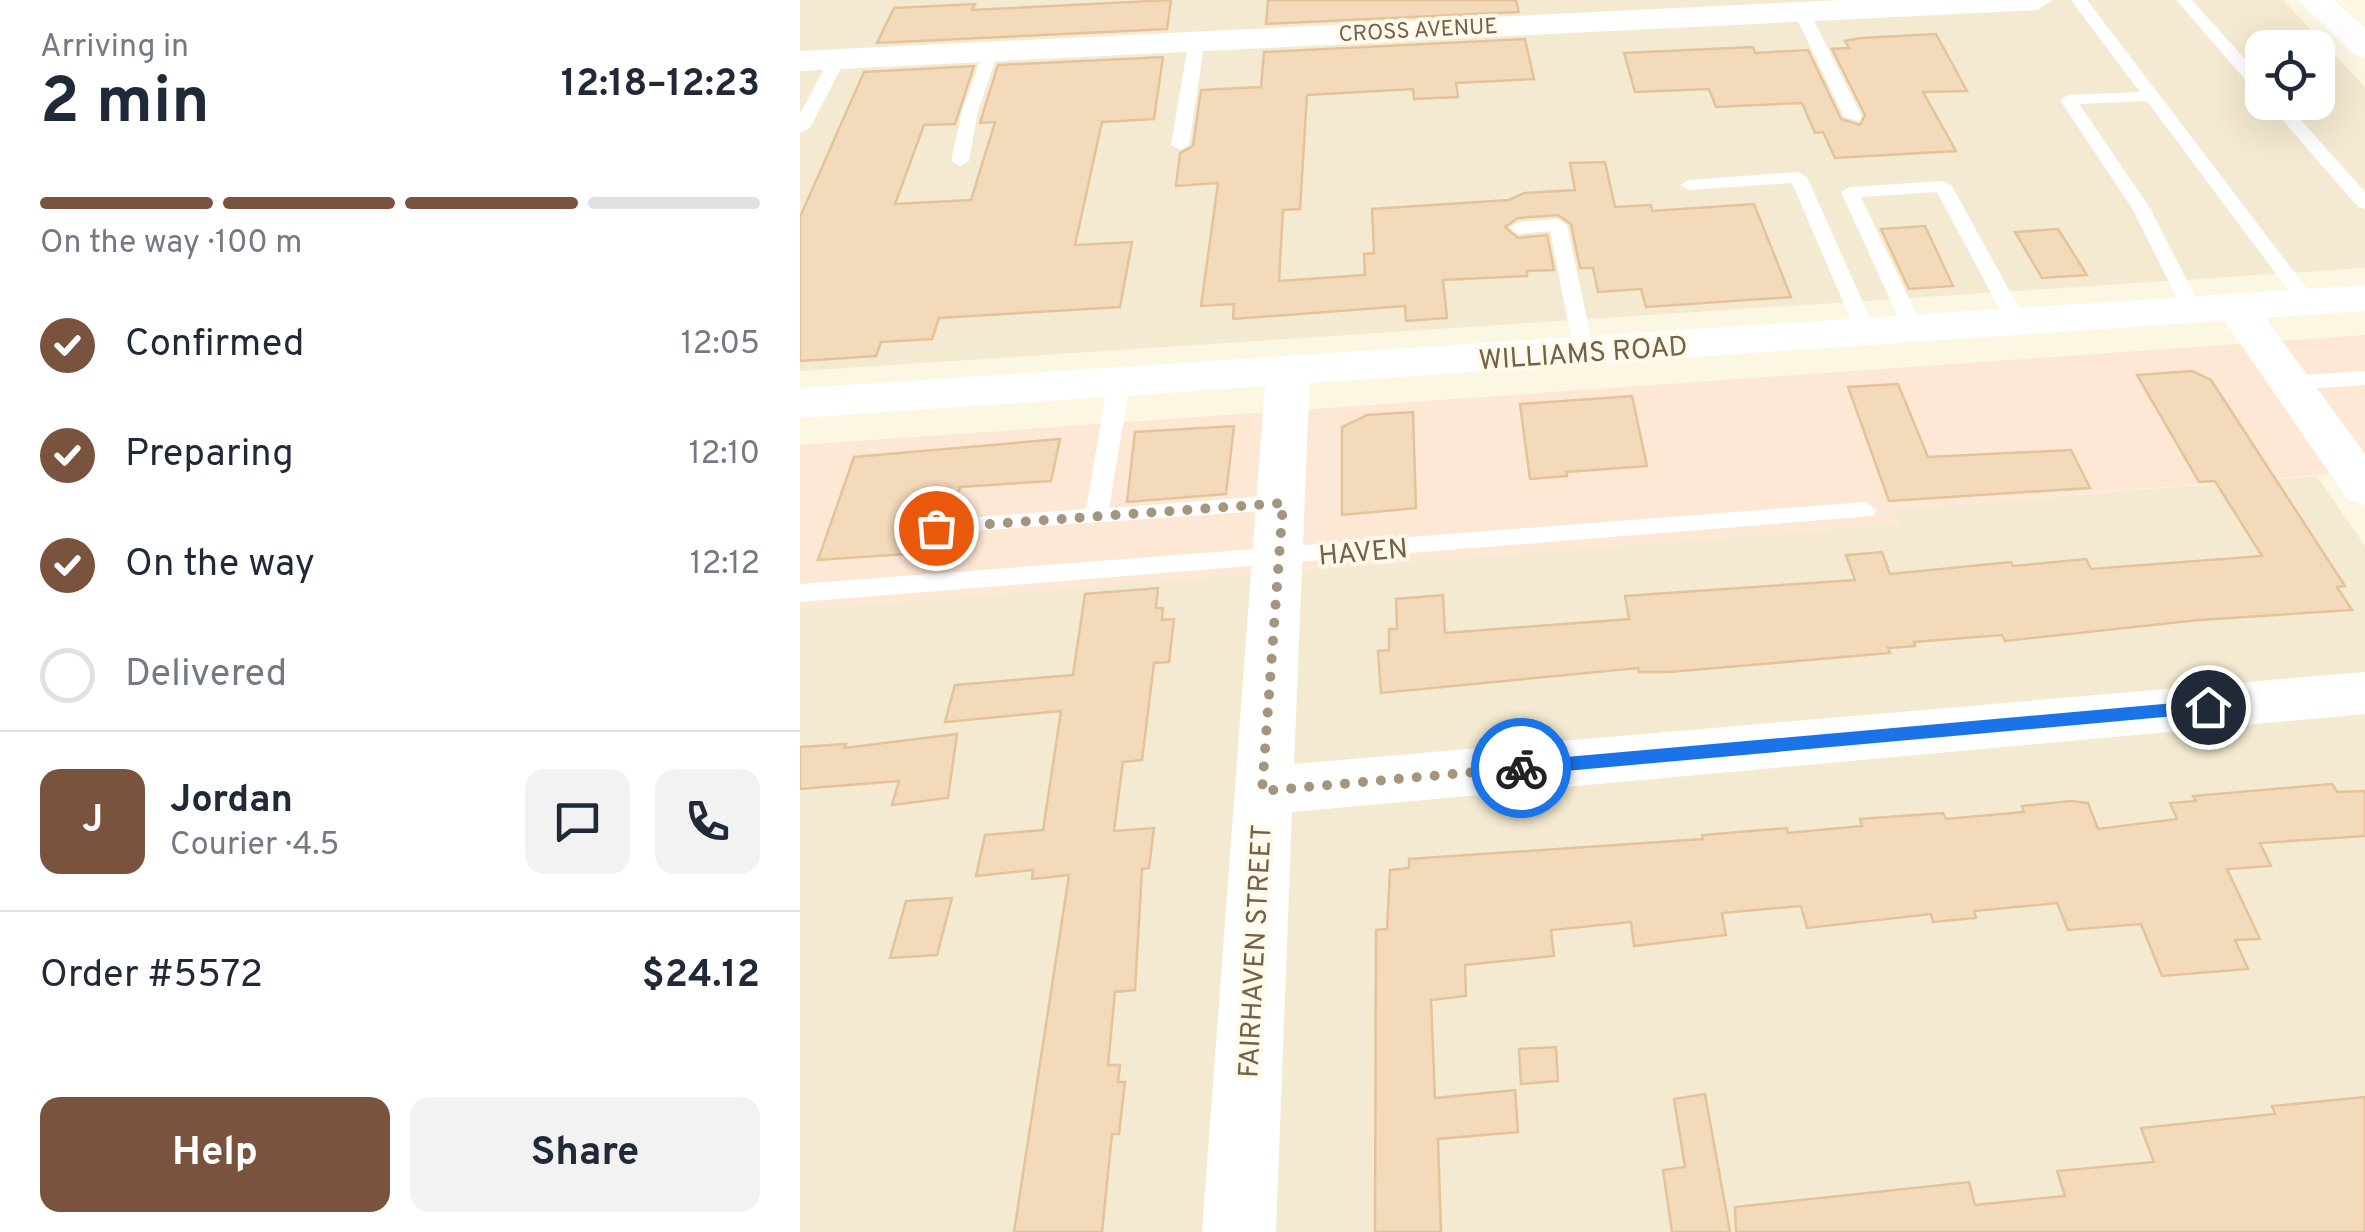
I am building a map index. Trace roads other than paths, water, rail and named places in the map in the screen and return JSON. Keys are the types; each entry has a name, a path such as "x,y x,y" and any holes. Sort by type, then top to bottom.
{"main road":[{"path":"2315,0 2365,47"},
{"name":"WILLIAMS ROAD","path":"800,404 2365,298"}],"street":[{"name":"CROSS AVENUE","path":"800,60 2037,0"},
{"path":"2214,308 2290,383 2364,485"},
{"name":"FAIRHAVEN STREET","path":"1240,1232 1288,371"},
{"path":"1262,791 2365,693"}],"lane":[{"path":"2080,0 2307,302"},
{"path":"2184,0 2245,69"},
{"path":"1800,11 1852,118"},
{"path":"1180,144 1198,40"},
{"path":"960,160 970,110 991,50"},
{"path":"801,128 838,58"},
{"path":"2152,96 2068,100 2214,308"},
{"path":"2292,120 2365,202"},
{"path":"1688,185 1798,177 1868,334"},
{"path":"1914,330 1850,192 1943,186 2017,322"},
{"path":"1518,228 1558,225 1584,352"},
{"path":"2290,383 2365,378"},
{"path":"1096,517 1119,382"},
{"name":"HAVEN","path":"800,593 1282,531 1865,510"},
{"path":"936,528 1096,517 1282,531"}]}
